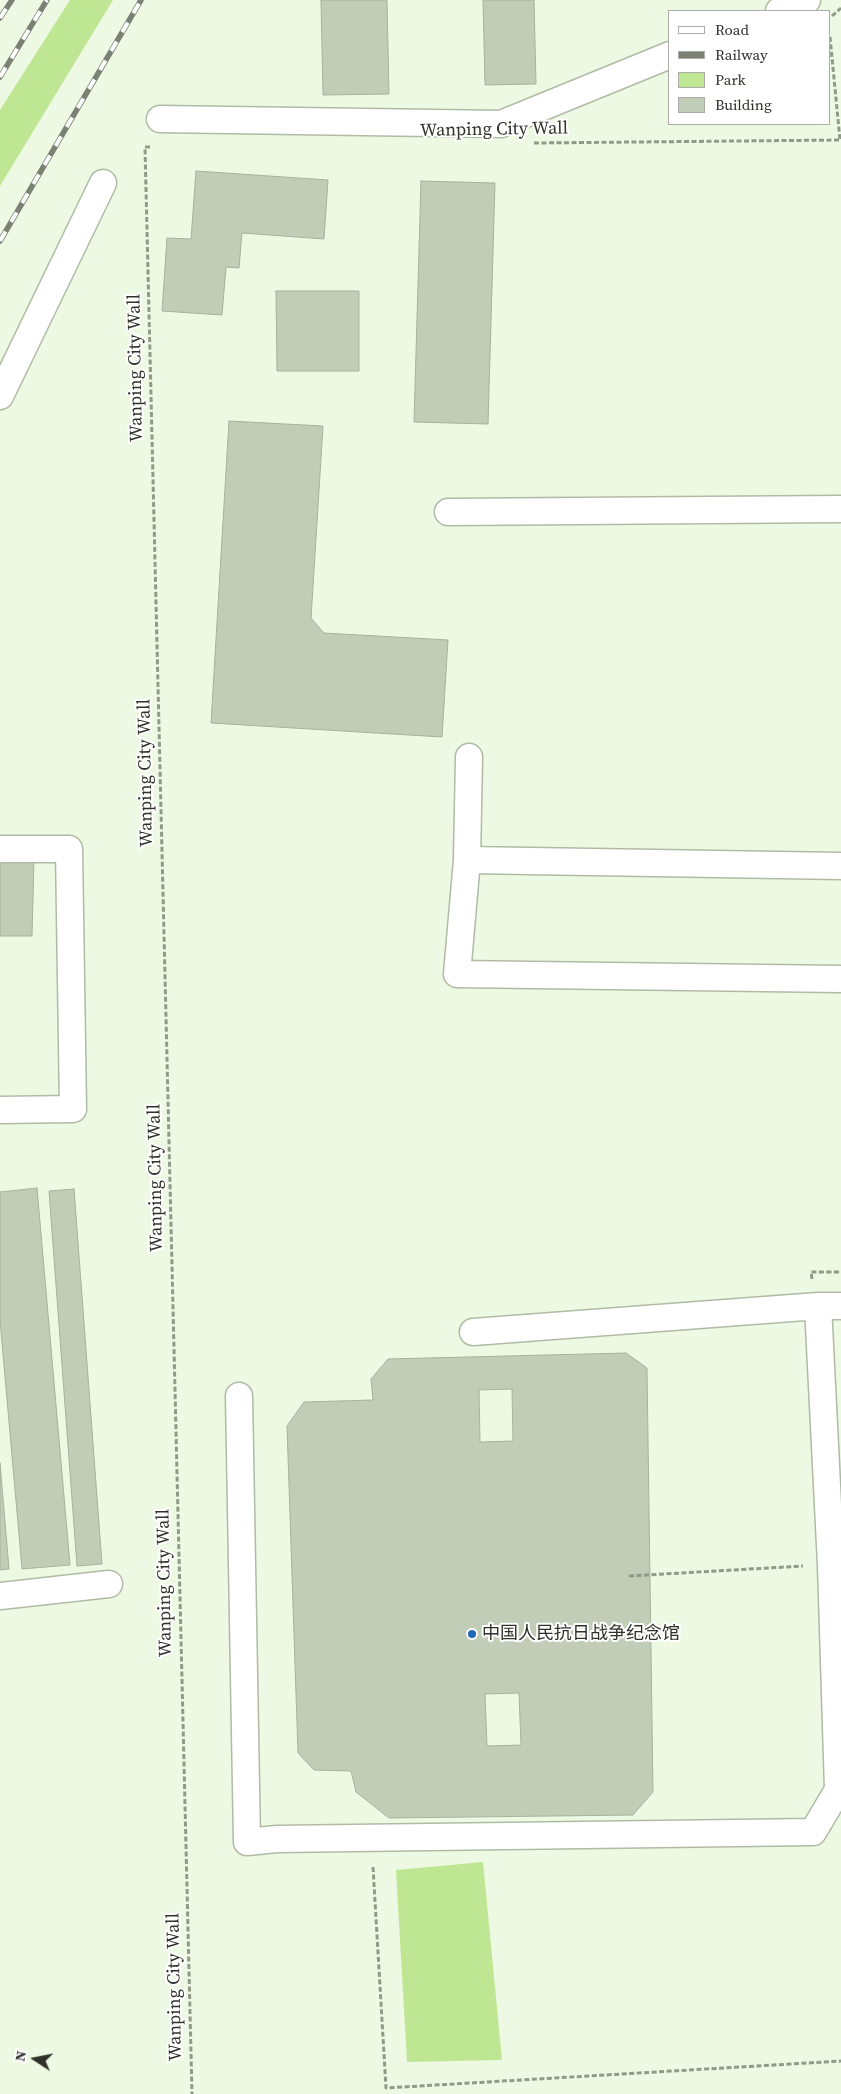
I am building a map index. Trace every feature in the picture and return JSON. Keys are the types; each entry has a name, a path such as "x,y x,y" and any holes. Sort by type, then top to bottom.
{"street":[{"path":"782,10 807,0"},
{"path":"160,119 501,124 668,57"},
{"path":"0,396 103,183"},
{"path":"448,512 841,510"},
{"path":"469,757 466,860 457,974 841,979"},
{"path":"0,849 68,849 73,1109 0,1110"},
{"path":"466,860 841,866"},
{"path":"239,1396 247,1842 277,1839 813,1832 838,1790 836,1565 830,1306 473,1332"},
{"path":"0,1596 109,1584"}],"path":[{"path":"831,18 841,8"},
{"path":"831,47 840,140"},
{"name":"Wanping City Wall","path":"532,143 840,140"},
{"name":"Wanping City Wall","path":"154,147 144,147 192,2094"},
{"path":"811,1272 841,1272"},
{"path":"629,1576 836,1565"},
{"path":"371,1839 386,2088 841,2061"}],"green space":[{"path":"70,0 113,0 0,186 0,110"},
{"path":"483,1862 502,2060 407,2062 396,1870"}],"building":[{"path":"321,0 387,0 389,94 323,95"},
{"path":"483,0 534,0 536,84 485,85"},
{"path":"196,171 328,180 324,239 242,233 239,268 226,267 222,315 162,311 167,238 191,239"},
{"path":"421,181 495,183 488,424 414,422"},
{"path":"276,291 359,291 359,371 277,371"},
{"path":"229,421 323,426 311,618 324,633 448,640 442,737 211,723"},
{"path":"0,857 34,858 32,936 0,936"},
{"path":"37,1188 70,1565 22,1569 0,1320 0,1192"},
{"path":"74,1189 102,1564 77,1566 49,1191"},
{"name":"中国人民抗日战争纪念馆","path":"626,1353 647,1368 653,1792 633,1815 389,1818 356,1792 351,1771 314,1770 298,1753 287,1426 304,1402 373,1400 371,1379 388,1359","holes":["512,1389 513,1441 480,1442 479,1390","519,1693 521,1745 487,1746 485,1694"]},
{"path":"0,1463 9,1569 0,1570"}],"railway":[{"path":"0,18 12,0"},
{"path":"0,77 47,0"},
{"path":"0,241 141,0"}],"place":[{"name":"中国人民抗日战争纪念馆","path":"472,1634"}]}
